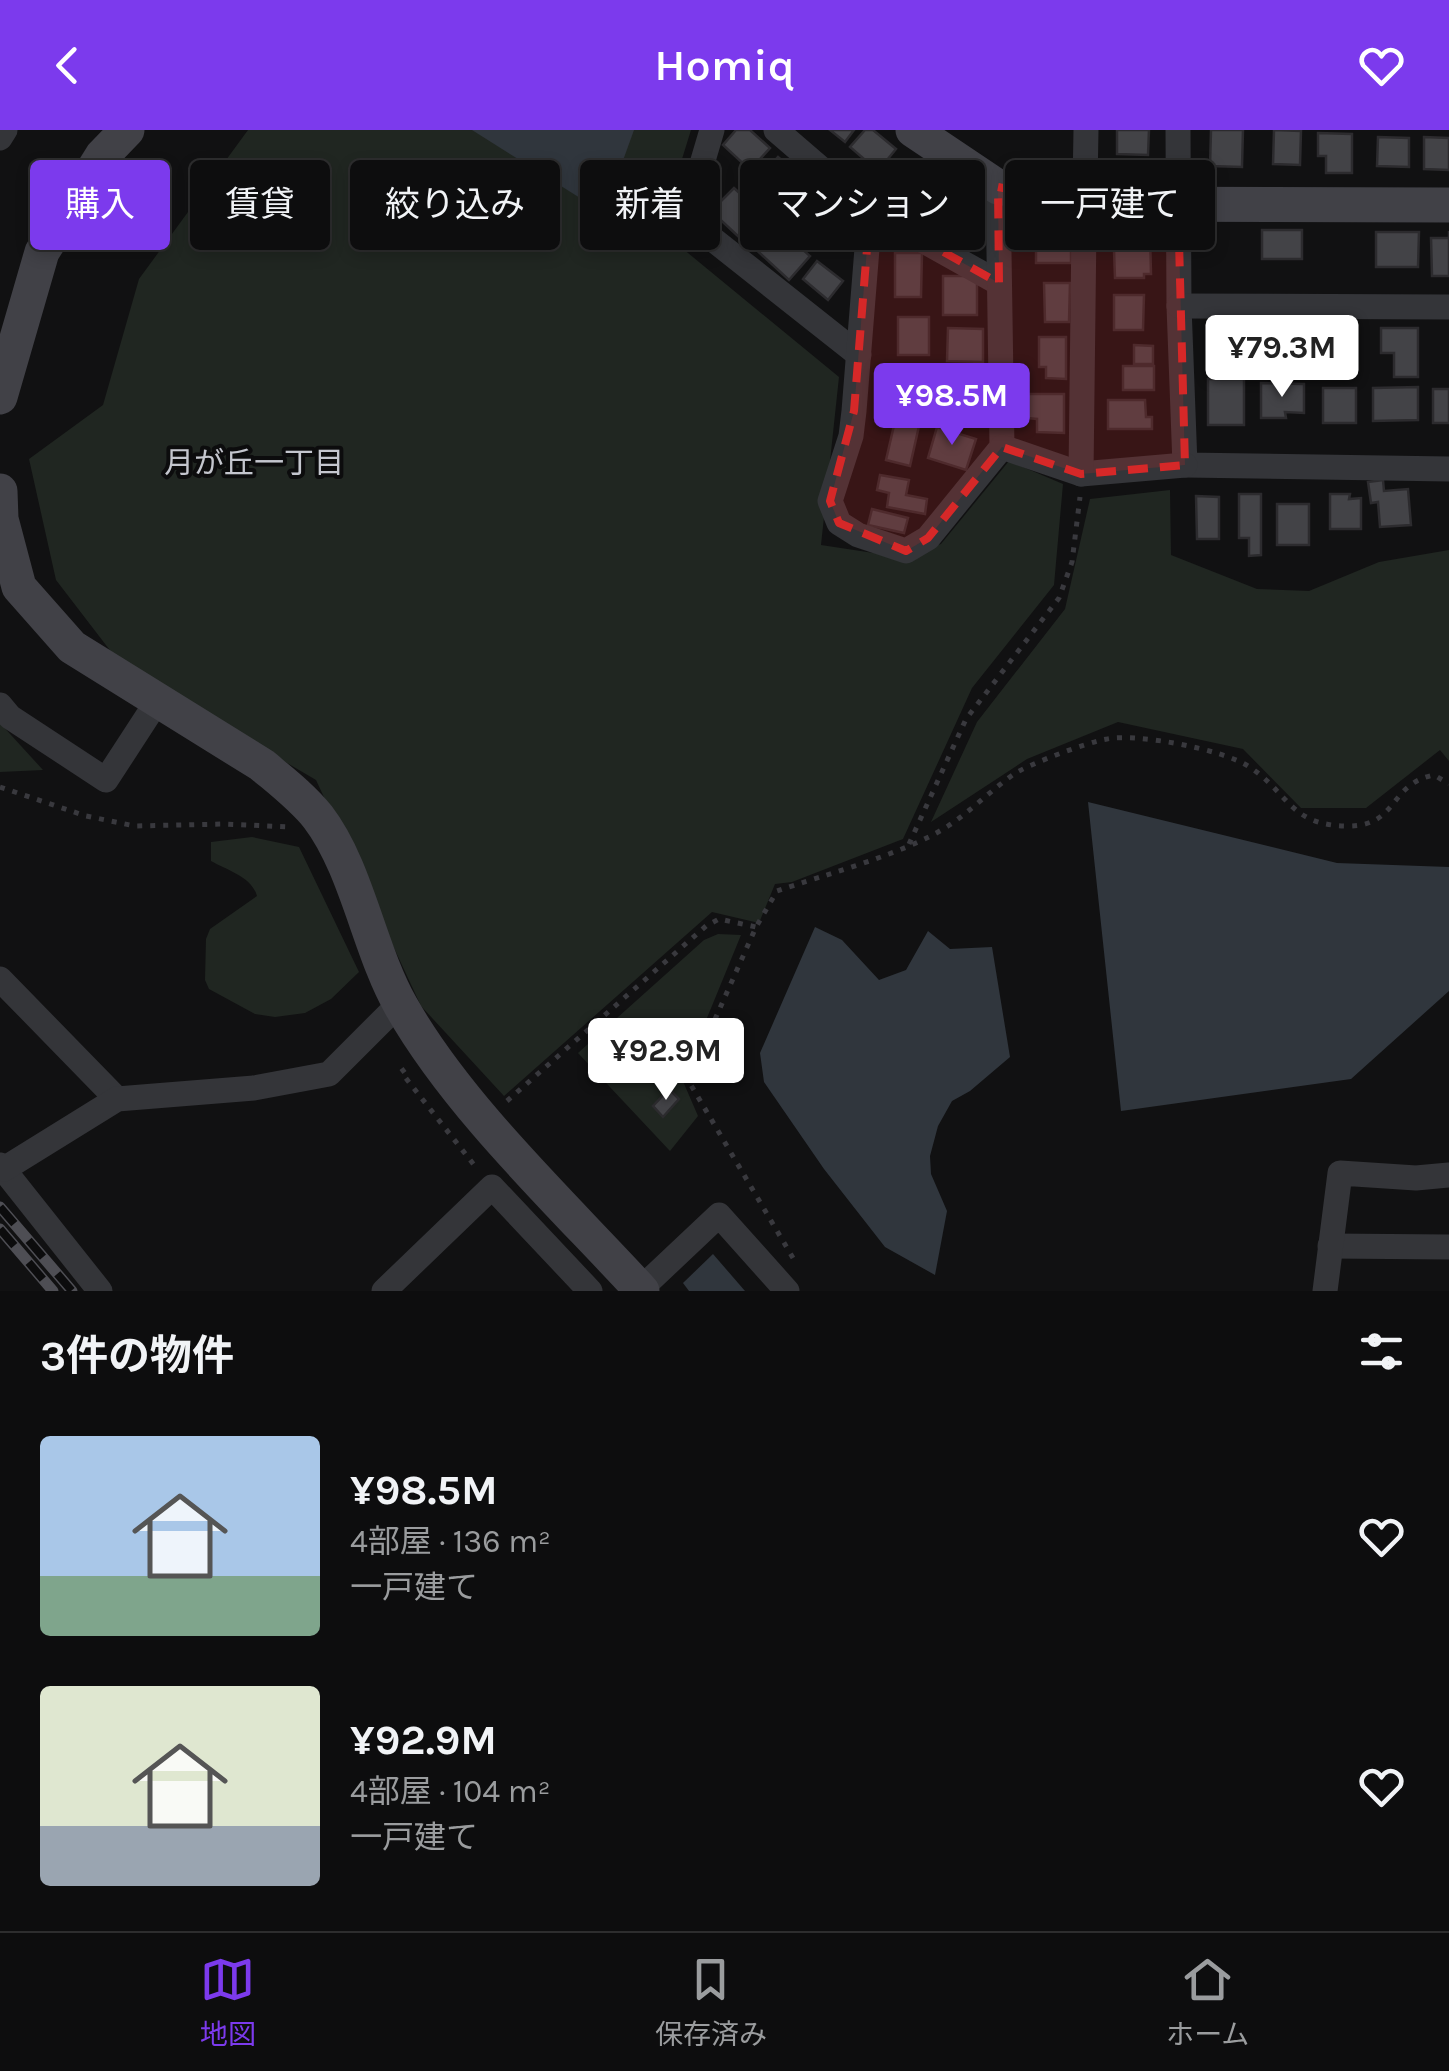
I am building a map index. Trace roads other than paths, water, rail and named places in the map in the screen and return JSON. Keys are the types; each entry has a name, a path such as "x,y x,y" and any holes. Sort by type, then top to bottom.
{"street":[{"path":"0,138 5,130"},
{"path":"0,398 42,252 102,156 126,130"},
{"path":"712,130 686,218 859,355"},
{"path":"776,130 811,160"},
{"path":"913,130 1005,188"},
{"path":"1085,160 1086,130"},
{"path":"1178,130 1178,160"},
{"path":"867,250 851,436 830,502 839,523 858,534 906,550 928,538 1002,447 998,187"},
{"path":"1215,204 1449,205"},
{"path":"941,250 999,283"},
{"path":"1081,474 1084,250"},
{"path":"1178,250 1185,465"},
{"path":"1179,306 1449,307"},
{"path":"1002,447 1081,474 1185,465 1449,469"},
{"path":"0,490 1,519 19,588 72,647 262,765 319,818 399,1004 448,1076 642,1288 719,1215 787,1291"},
{"path":"0,705 10,717 106,780 158,700"},
{"path":"0,979 118,1099"},
{"path":"100,1291 2,1167 118,1099 254,1088 328,1074 399,1004"},
{"path":"1325,1291 1340,1173 1416,1178 1449,1175"},
{"path":"384,1291 492,1188 590,1291"},
{"path":"1330,1246 1449,1247"}],"railway":[{"path":"0,1207 72,1291"},
{"path":"0,1229 53,1291"}],"district":[{"name":"月が丘一丁目","path":"254,463"}]}
